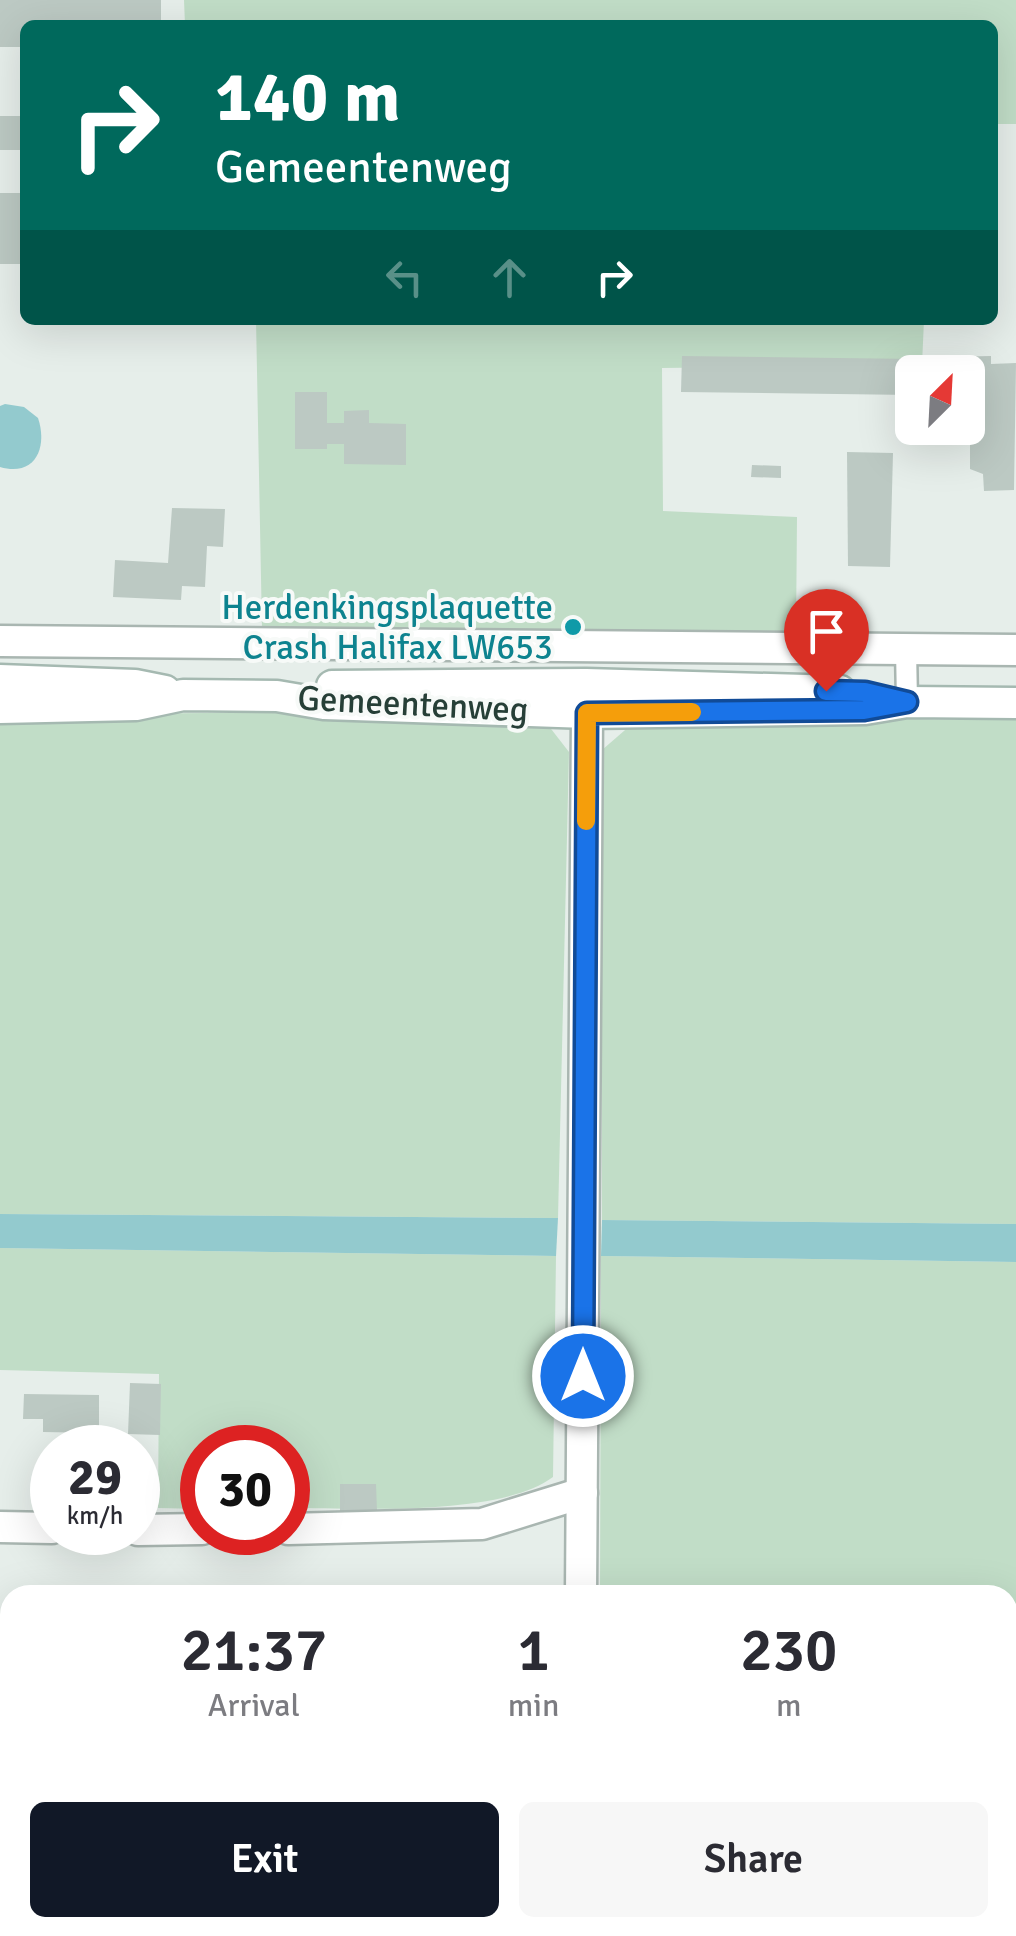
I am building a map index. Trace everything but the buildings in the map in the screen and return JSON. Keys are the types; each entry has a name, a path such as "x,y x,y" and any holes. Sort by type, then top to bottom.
{"street":[{"name":"Gemeentenweg","path":"0,641 1016,650"},
{"name":"Gemeentenweg","path":"0,680 136,685 183,695 277,696 324,704 587,713 864,710 907,702 1016,702"},
{"name":"Gemeentenweg","path":"277,696 325,686 586,684 865,692 907,702"},
{"name":"Gemeentenweg","path":"0,708 136,705 183,695"},
{"path":"581,1585 587,713"},
{"path":"310,1528 482,1524 582,1493"},
{"path":"0,1528 30,1528"}],"lane":[{"path":"906,649 907,702"}],"green space":[{"path":"184,0 1016,0 1016,124 998,124 998,20 185,20"},
{"path":"256,325 924,325 922,355 895,355 895,365 662,368 663,511 797,517 796,633 262,629"},
{"path":"318,712 548,725 569,752 558,1218 0,1214 0,715"},
{"path":"1016,720 1016,1224 602,1220 602,750 632,724"},
{"path":"0,1248 556,1256 553,1477 529,1490 498,1499 426,1508 310,1508 310,1425 180,1425 180,1508 160,1508 159,1374 0,1370"},
{"path":"601,1256 1016,1262 1016,1585 600,1585"}],"water":[{"path":"0,406 24,407 38,418 41,429 36,458 22,468 0,467"},
{"path":"0,1214 558,1218 556,1256 0,1248"},
{"path":"602,1220 1016,1224 1016,1262 601,1256"}],"slow traffic":[{"path":"586,821 587,713 692,712"}],"place":[{"name":"Herdenkingsplaquette Crash Halifax LW653","path":"573,627"}],"route":[{"path":"583,1376 587,713 864,710 907,702 865,692 826,691"}]}
